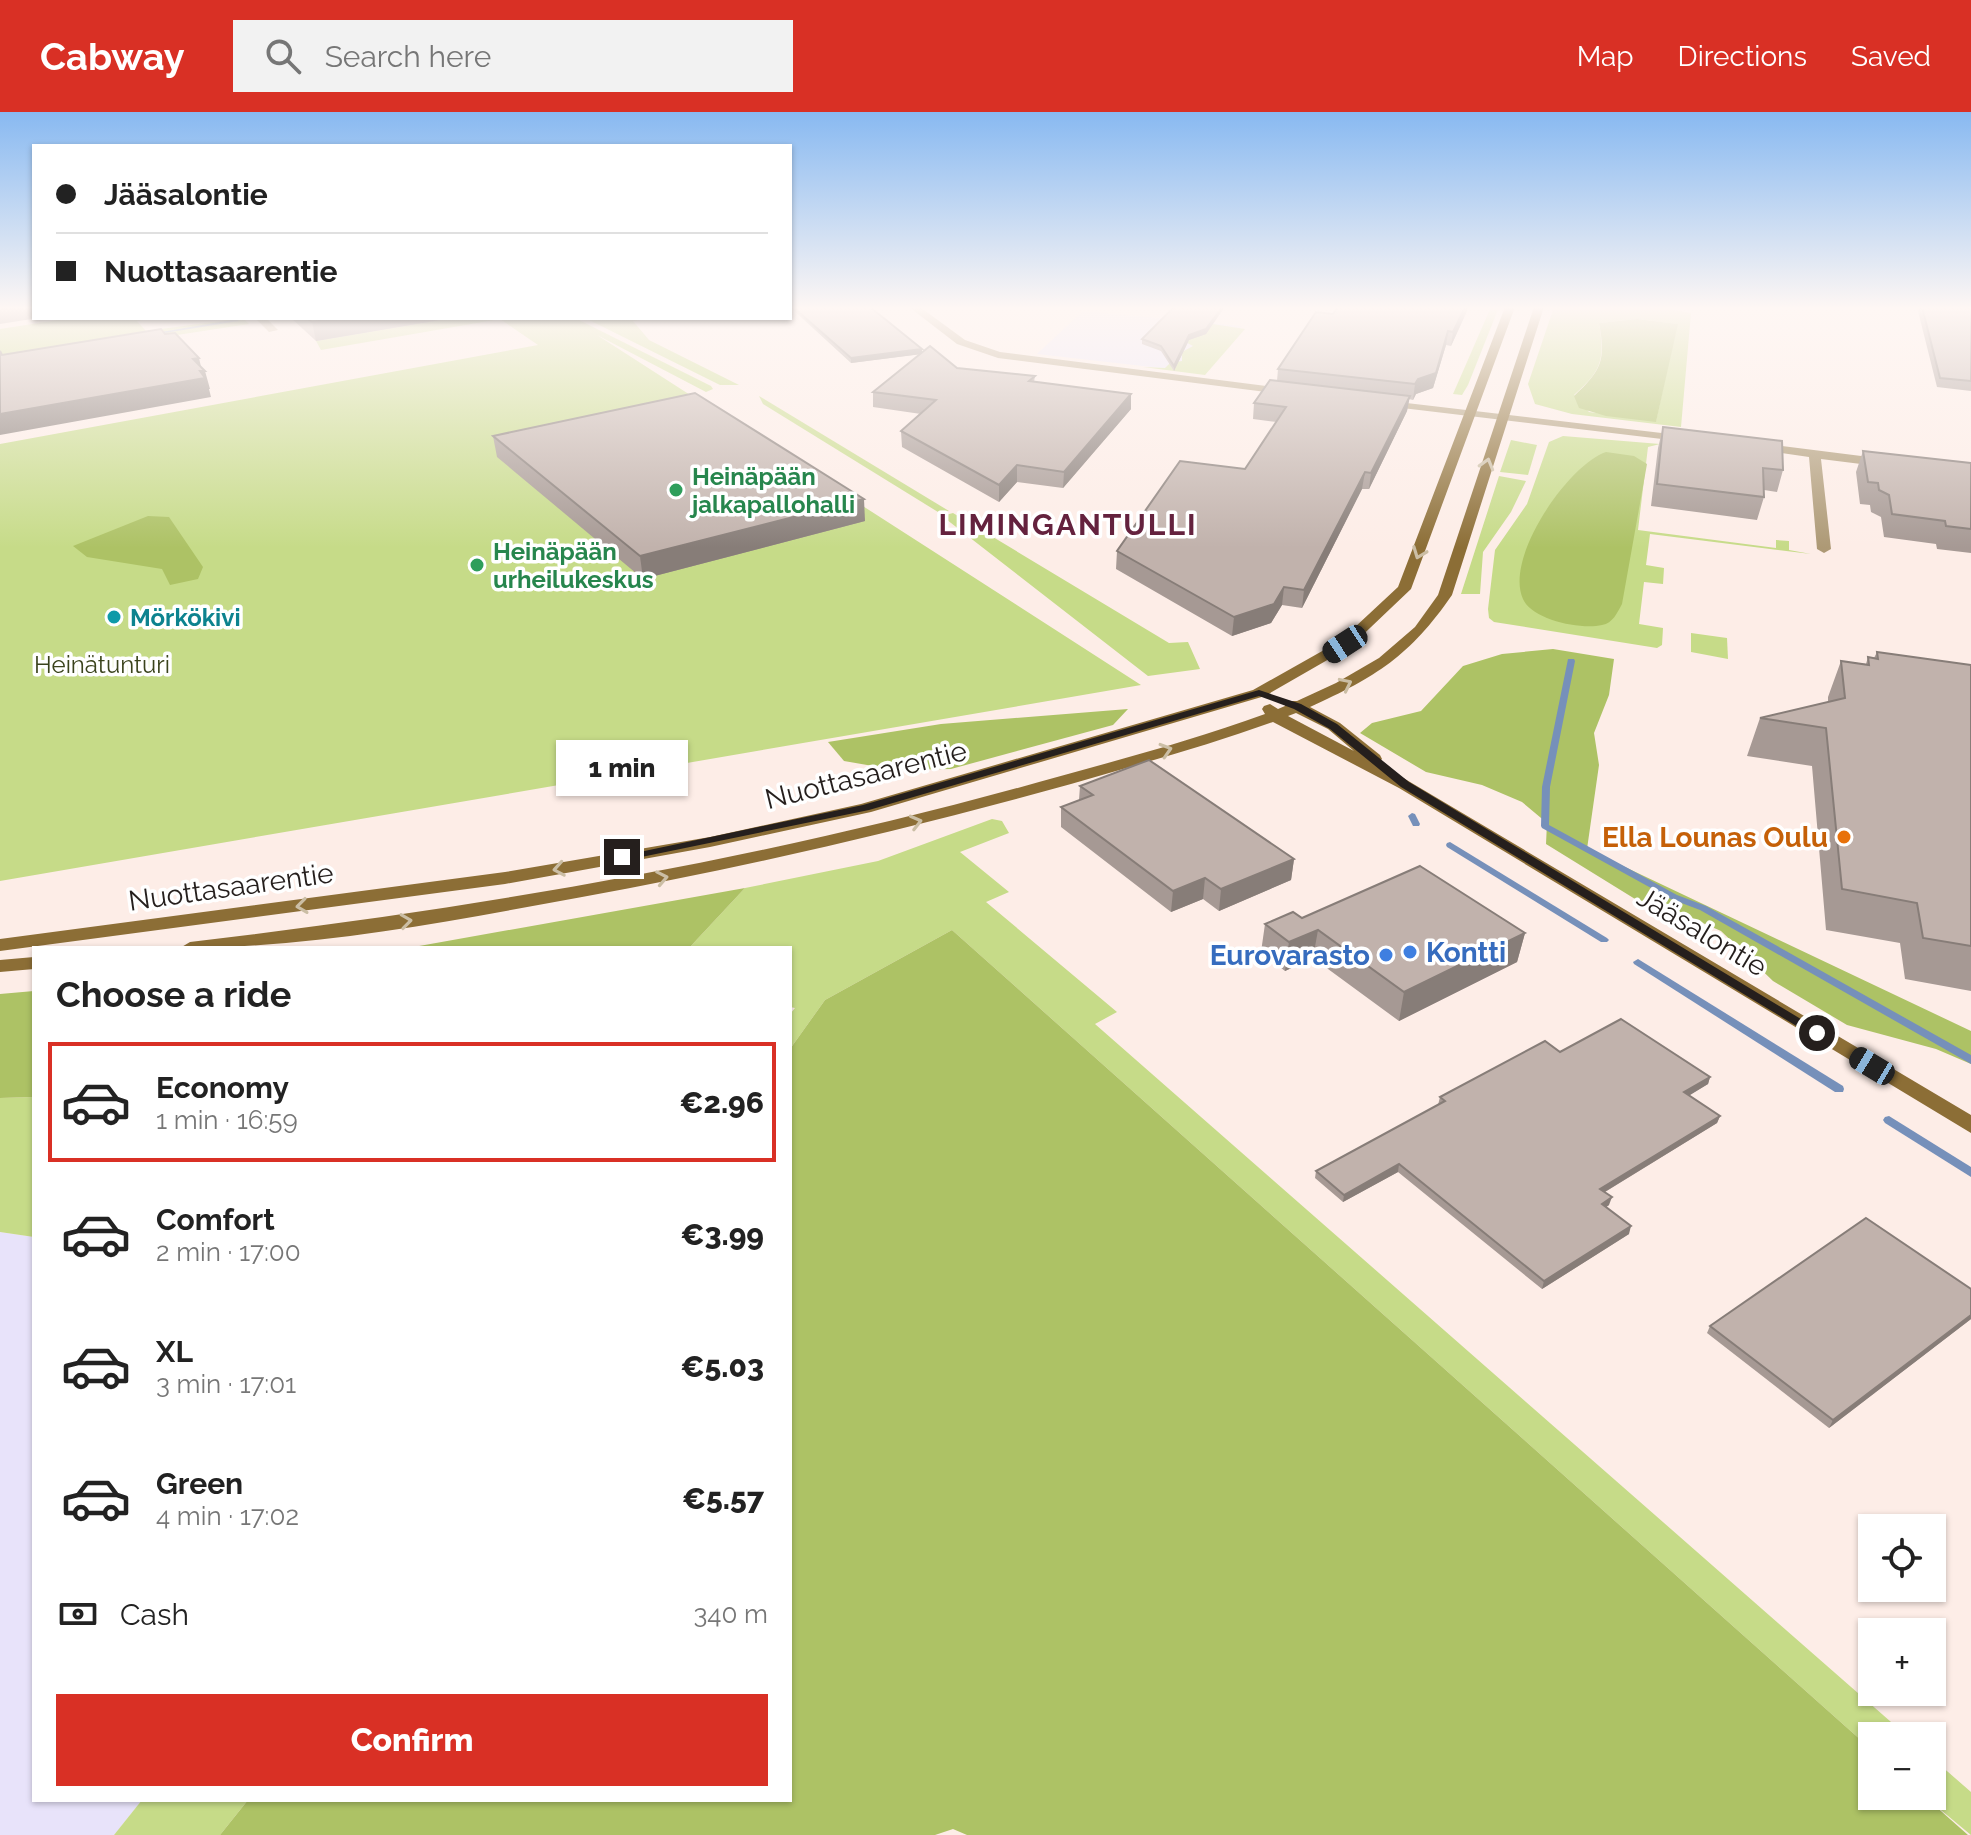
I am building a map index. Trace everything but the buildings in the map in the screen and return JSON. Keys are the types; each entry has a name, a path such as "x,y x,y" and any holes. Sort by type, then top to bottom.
{"main road":[{"name":"Nuottasaarentie","path":"0,945 505,878 710,842 865,808 1259,693 1345,644 1404,589 1479,387"},
{"name":"Nuottasaarentie","path":"205,946 515,906 767,857 981,805 1298,707 1357,680 1416,636 1435,616 1446,592 1514,387"},
{"name":"Jääsalontie","path":"1259,693 1298,707 1339,730 1405,784"},
{"name":"Jääsalontie","path":"1259,693 1275,716 1405,784 1971,1125"},
{"path":"0,966 32,963"}],"street":[{"path":"1253,387 1297,393"},
{"path":"1375,402 1705,437"},
{"path":"1751,442 1893,460 1815,455 1751,442"},
{"path":"1815,455 1824,549"}],"shaded area":[{"path":"0,1232 32,1237 32,1802 140,1802 114,1835 0,1835"}],"green space":[{"name":"Heinäpään urheilukeskus","path":"308,387 678,387 1141,685 0,881 0,444"},
{"name":"Heinäpään urheilukeskus","path":"697,387 713,389 706,392"},
{"path":"1456,387 1467,387 1462,395 1453,394"},
{"path":"1529,387 1582,387 1574,395 1589,412 1656,421 1663,387 1684,387 1681,427 1572,414 1535,404"},
{"path":"1583,387 1664,387 1656,422 1606,416 1579,408 1574,396"},
{"path":"759,396 949,511 938,512 763,404"},
{"path":"1563,436 1660,444 1648,447 1638,530 1776,548 1776,540 1789,541 1789,550 1811,554 1650,534 1646,565 1664,568 1663,584 1644,582 1639,624 1663,628 1662,645 1657,648 1494,622 1489,618 1488,609 1495,550 1527,504 1549,442"},
{"path":"1511,440 1537,445 1528,475 1500,472"},
{"path":"1606,452 1634,456 1647,464 1622,604 1606,624 1570,625 1546,618 1528,606 1523,599 1520,581 1523,561 1531,538 1558,493 1591,460"},
{"path":"1499,476 1526,481 1511,512 1483,552 1480,594 1461,594"},
{"path":"953,513 1169,643 1188,642 1200,669 1148,676 942,516"},
{"path":"148,516 169,517 203,567 198,579 170,585 162,569 87,557 73,546"},
{"path":"1691,633 1727,638 1728,659 1691,652"},
{"path":"1553,649 1614,659 1609,695 1594,733 1599,765 1587,849 1971,1031 1971,1064 1936,1049 1847,1025 1773,981 1721,931 1689,917 1648,907 1546,844 1547,823 1522,802 1482,785 1426,772 1360,733 1372,723 1421,711 1463,666 1502,654"},
{"path":"1128,709 1113,725 951,769 896,770 844,761 828,742 941,724"},
{"path":"992,819 1002,821 1009,833 960,852 1009,892 986,902 1117,1012 1095,1024 1858,1693 1858,1706 1873,1706 1891,1722 1858,1722 1858,1738 952,930 825,1000 792,1046 792,1012 795,1008 792,1007 792,946 691,946 745,888 878,861"},
{"path":"745,888 691,946 419,946"},
{"path":"952,930 1858,1738 1858,1810 1940,1810 1968,1835 967,1835 953,1829 935,1835 220,1835 246,1802 792,1802 792,1046 825,1000"},
{"path":"32,991 32,1097 0,1098 0,994"},
{"path":"32,1097 32,1237 0,1232 0,1098"},
{"path":"1946,1770 1971,1792 1971,1835 1941,1810 1946,1810"},
{"path":"140,1802 246,1802 220,1835 114,1835"}],"waterway":[{"path":"1571,661 1546,787 1545,826 1674,897 1703,908 1971,1060"},
{"path":"1412,816 1416,824"},
{"path":"1450,845 1604,940"},
{"path":"1638,962 1839,1089"},
{"path":"1889,1120 1971,1173"}],"place":[{"name":"Heinäpään jalkapallohalli","path":"676,490"},
{"name":"Heinäpään urheilukeskus","path":"477,565"},
{"name":"Mörkökivi","path":"114,617"},
{"name":"Ella Lounas Oulu","path":"1844,837"},
{"name":"Kontti","path":"1410,952"},
{"name":"Eurovarasto","path":"1386,955"}],"district":[{"name":"LIMINGANTULLI","path":"1068,524"}],"route":[{"path":"622,857 710,842 865,808 1069,751 1259,693 1298,707 1334,726 1405,784 1463,821 1817,1033"}],"park label":[{"name":"Heinätunturi","path":"102,664"}]}
